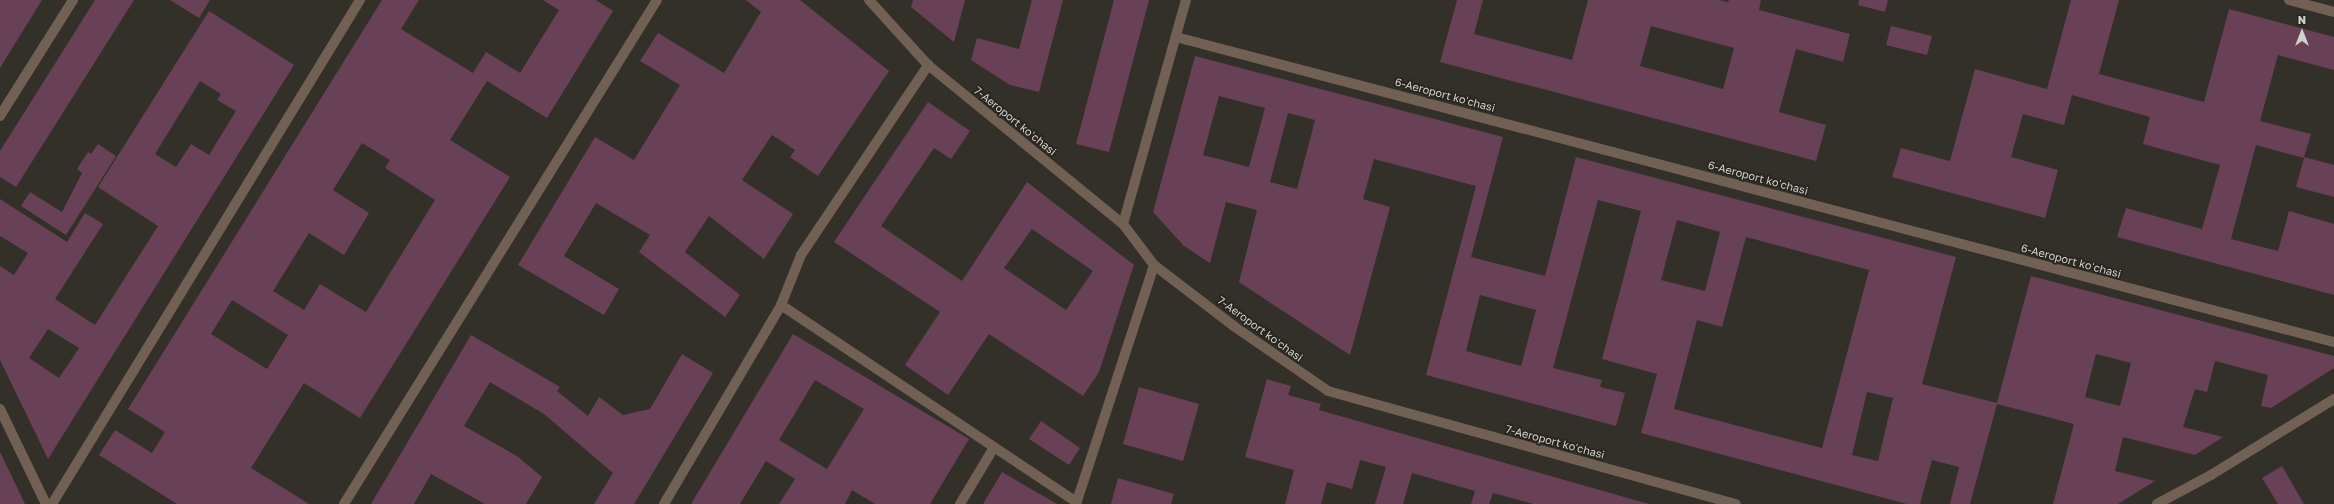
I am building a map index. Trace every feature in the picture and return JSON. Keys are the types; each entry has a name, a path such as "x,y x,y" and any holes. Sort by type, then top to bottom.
{"street":[{"path":"0,116 73,0"},
{"path":"52,504 360,0"},
{"path":"344,504 657,0"},
{"name":"7-Aeroport koʻchasi","path":"869,0 928,65 1123,224 1154,265 1235,326 1328,392 1736,504"},
{"path":"1123,224 1186,0"},
{"path":"2289,0 2334,12"},
{"name":"6-Aeroport koʻchasi","path":"1176,37 2334,342"},
{"path":"664,504 781,305 801,254 928,65"},
{"path":"781,305 993,449 1076,503 1154,265"},
{"path":"2157,504 2211,475 2334,399"},
{"path":"0,409 46,504"},
{"path":"960,504 993,449"}],"building":[{"path":"0,0 42,0 0,68"},
{"path":"95,0 134,0 16,187 0,177 0,151"},
{"path":"170,0 210,0 199,18"},
{"path":"382,0 419,0 401,29 473,73 486,52 520,73 559,10 543,0 596,0 613,11 547,118 487,81 450,140 510,177 360,418 304,383 251,468 309,504 177,504 99,455 115,430 152,453 165,432 128,409","holes":["362,143 390,160 385,168 435,200 366,312 320,284 304,310 273,291 309,233 344,255 369,213 333,190","232,300 288,335 267,369 211,334"]},
{"path":"746,0 800,0 889,71 818,176 790,157 795,150 772,135 742,180 793,214 764,259 709,216 685,252 740,295 725,317 639,252 650,235 596,203 564,256 619,289 604,315 518,265 595,137 634,160 680,85 640,61 658,33 724,73 761,12"},
{"path":"913,0 965,0 954,42 911,7"},
{"path":"1032,0 1063,0 1039,92 1010,85 971,60 977,38 1019,49"},
{"path":"1114,0 1149,0 1109,152 1076,144"},
{"path":"1457,0 1483,0 1474,34 1572,60 1588,0 1719,0 1728,2 1729,0 1761,0 1759,10 1850,34 1843,62 1796,49 1779,112 1826,125 1816,161 1440,62","holes":["1651,26 1734,48 1723,89 1640,66"]},
{"path":"1859,0 1888,0 1885,12 1858,5"},
{"path":"2071,0 2119,0 2099,74 2204,102 2229,9 2334,37 2334,70 2278,55 2260,121 2311,134 2304,157 2334,165 2334,197 2296,187 2304,158 2256,145 2231,239 2278,251 2289,211 2334,224 2334,295 2117,237 2126,208 2202,229 2220,165 2143,144 2150,117 2072,95 2064,125 2023,114 2011,157 2058,170 2045,218 1892,177 1901,148 1950,161 1975,69 2047,89"},
{"path":"209,11 294,65 48,459 0,360 0,266 14,275 28,253 0,236 0,199 67,242 85,213 103,224 55,299 95,325 158,226 98,187","holes":["200,81 221,94 217,100 236,111 209,155 191,144 176,167 155,154","48,329 79,348 59,378 29,358"]},
{"path":"1891,26 1932,36 1927,55 1886,45"},
{"path":"1195,56 1503,137 1471,257 1545,276 1576,157 1956,257 1922,384 1997,403 2031,276 2334,356 2334,368 2271,408 2261,406 2268,375 2215,361 2207,392 2195,389 2183,427 2223,437 2195,455 2123,437 2115,471 2155,481 2118,504 2053,504 2074,424 1997,404 1970,504 1950,504 1959,467 1932,460 1920,504 1907,504 1641,433 1657,374 1602,359 1641,211 1598,200 1553,368 1602,380 1600,387 1625,393 1616,426 1426,375 1476,186 1374,159 1363,199 1390,207 1350,355 1239,282 1257,210 1226,202 1210,263 1184,246 1153,212","holes":["1219,96 1265,108 1249,167 1203,155","1288,113 1315,120 1297,189 1270,182","1677,220 1720,232 1705,291 1661,280","1746,237 1869,270 1822,448 1674,409 1697,320 1722,327","1480,295 1536,310 1521,366 1466,351","2096,354 2131,363 2120,406 2085,397","1867,392 1893,398 1878,461 1852,455"]},
{"path":"928,102 970,131 951,159 934,148 881,226 962,281 1027,182 1134,265 1099,372 1083,396 989,334 948,395 905,365 940,312 834,242","holes":["1032,229 1093,271 1066,310 1004,268"]},
{"path":"98,144 116,156 66,235 21,206 30,192 62,212 82,173 77,169 88,152 91,154"},
{"path":"793,334 969,439 930,504 875,504 852,490 845,504 779,504 795,479 766,461 740,504 691,504","holes":["815,380 864,409 827,469 779,440"]},
{"path":"471,335 560,387 557,391 588,416 599,397 623,415 650,409 682,354 713,373 634,504 594,504 613,473 544,414 490,382 464,426 517,456 542,477 526,504 485,504 431,474 414,504 371,504"},
{"path":"1267,379 1291,386 1288,395 1321,404 1319,410 1649,504 1533,504 1493,493 1489,504 1471,504 1475,491 1412,473 1403,504 1375,504 1386,467 1360,460 1352,489 1327,482 1321,504 1285,504 1294,470 1245,457"},
{"path":"1139,387 1199,404 1183,461 1123,444"},
{"path":"1041,421 1080,448 1069,465 1029,439"},
{"path":"0,452 25,504 0,504"},
{"path":"2282,466 2304,504 2278,504 2262,478"},
{"path":"1002,472 1057,504 983,504"},
{"path":"1118,478 1174,494 1171,504 1111,504"}]}
